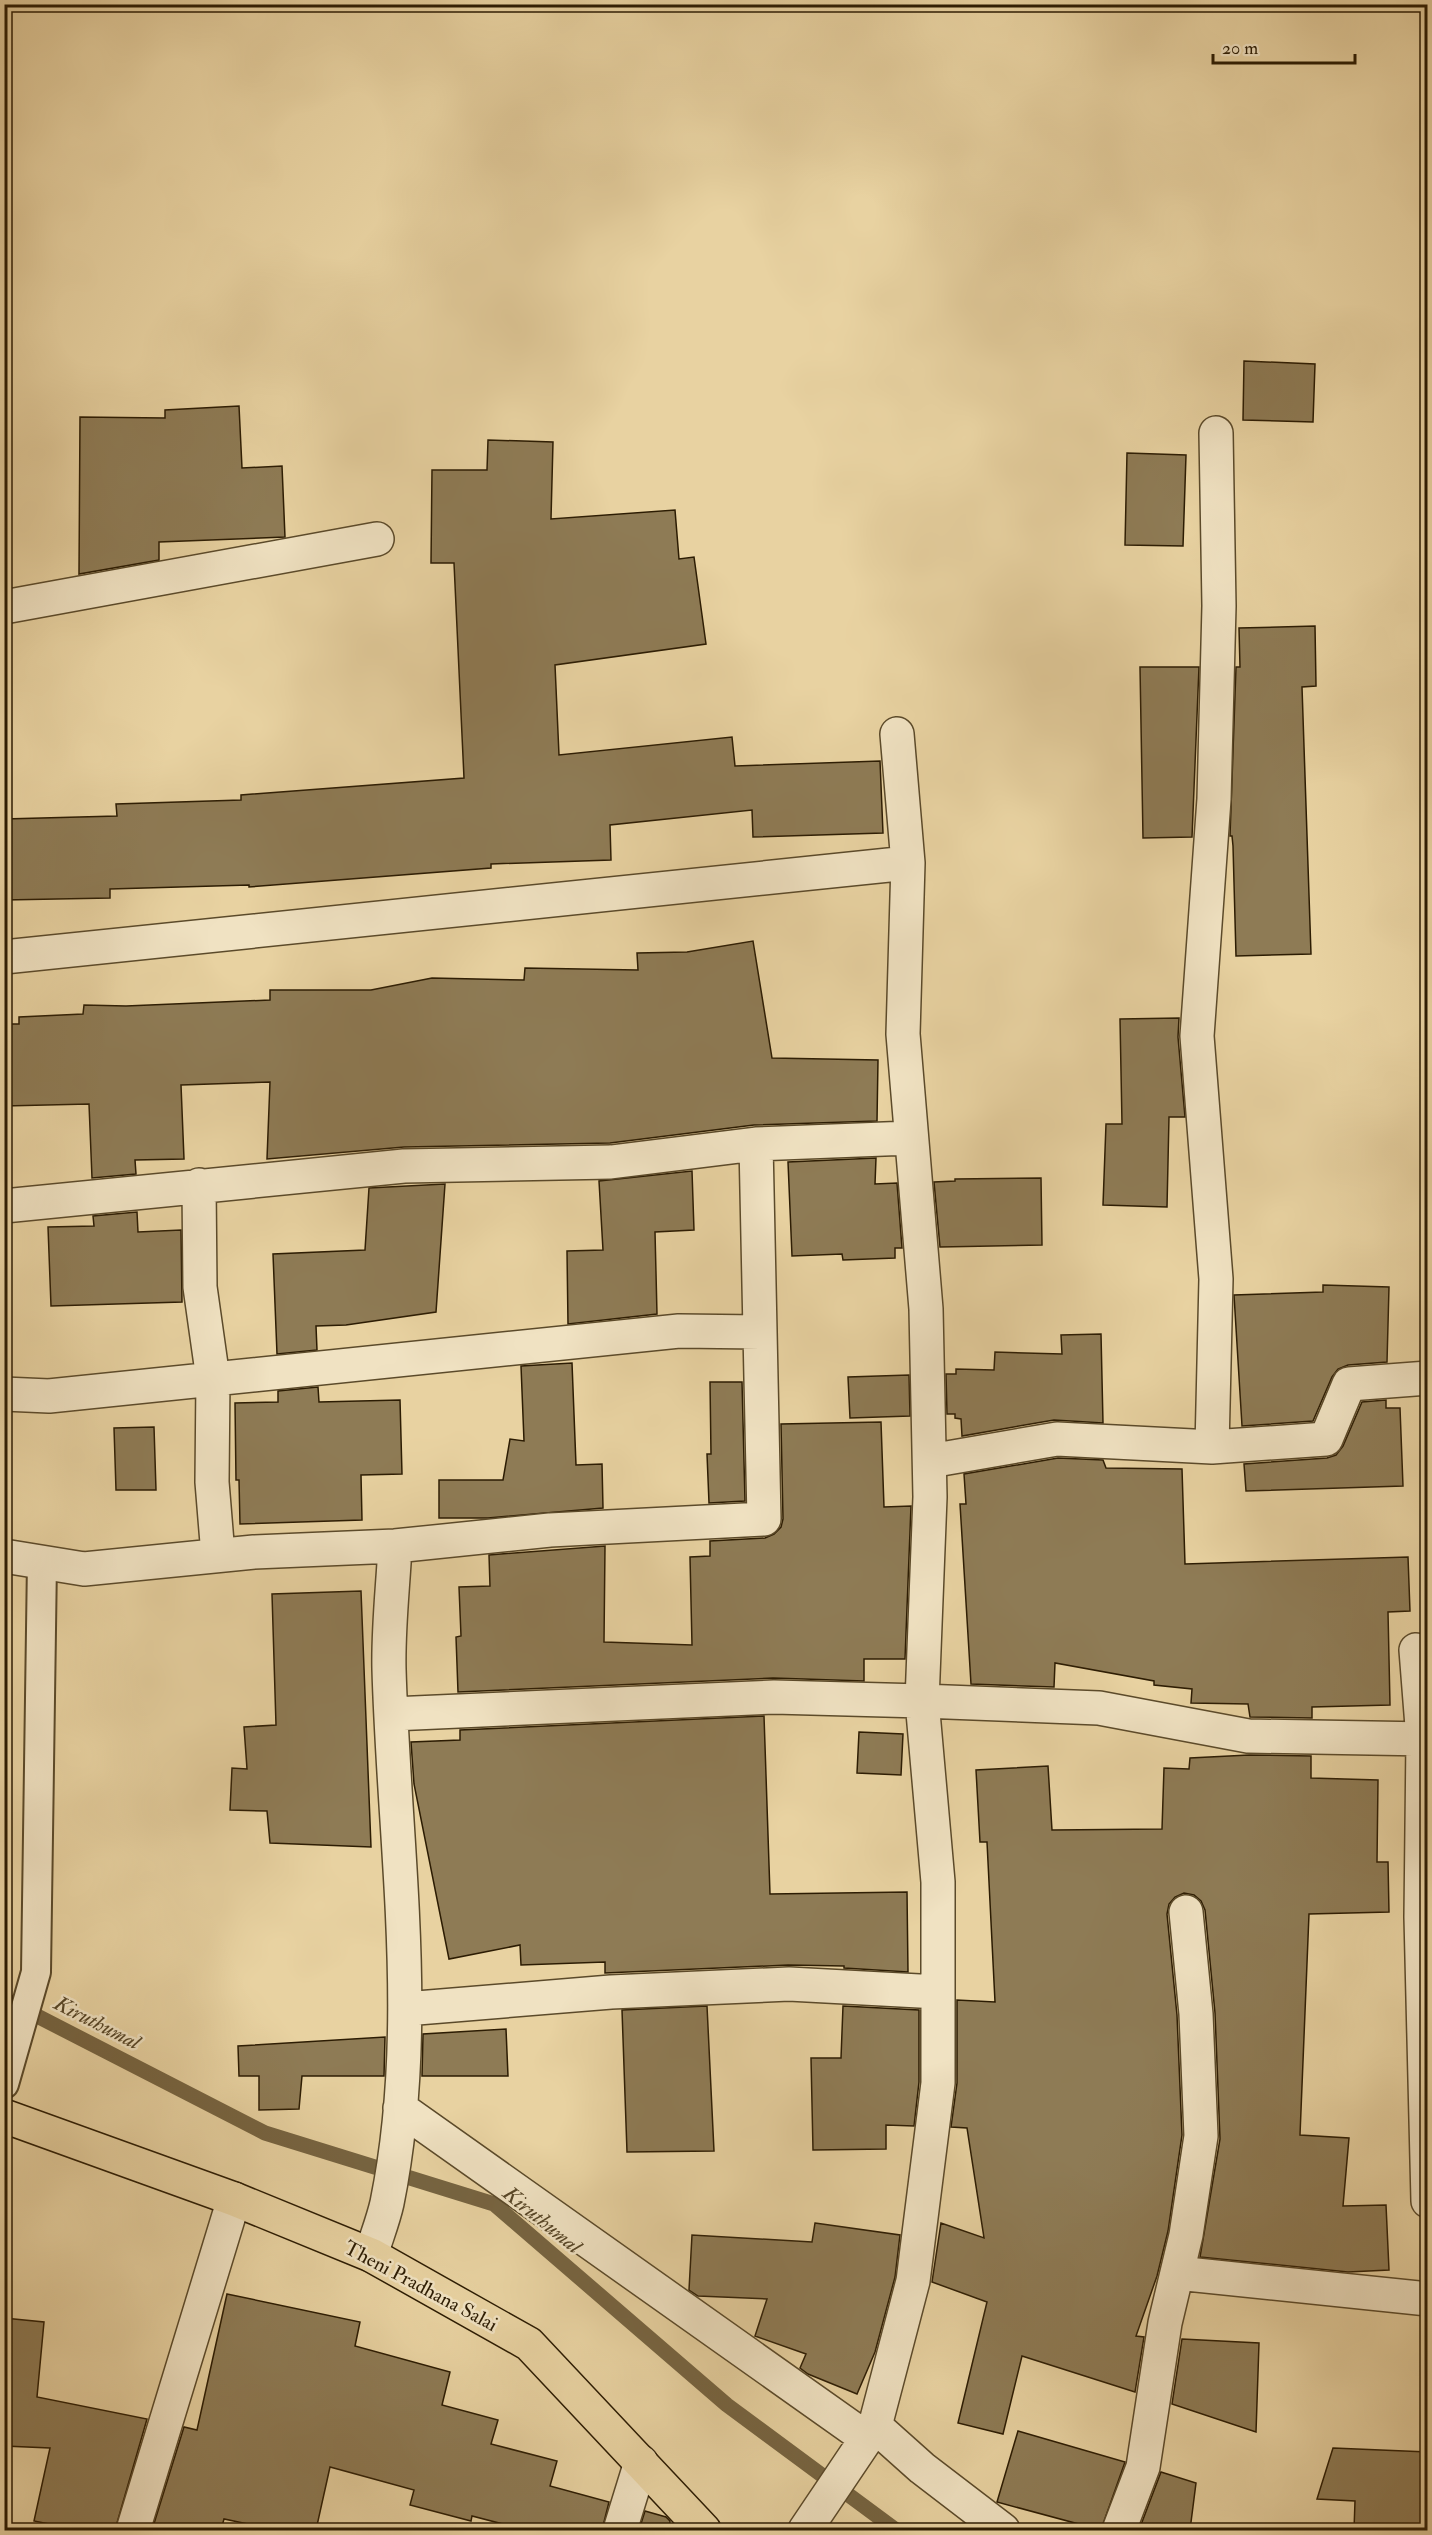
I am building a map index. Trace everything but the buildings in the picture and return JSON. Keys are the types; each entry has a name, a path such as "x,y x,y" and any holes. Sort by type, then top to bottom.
{"main road":[{"name":"Theni Pradhana Salai","path":"4,2116 234,2199 371,2255 529,2344 704,2530"}],"street":[{"path":"1212,1447 1216,1279 1197,1036 1215,776 1219,606 1216,433"},
{"path":"4,607 376,539"},
{"path":"805,2530 863,2443 913,2281 938,2083 938,1882 922,1701 930,1461 926,1309 903,1034 908,863 897,734"},
{"path":"4,957 908,863"},
{"path":"4,1206 404,1166 611,1162 756,1144 910,1138"},
{"path":"4,1556 84,1569 218,1555 395,1546 550,1530 764,1519 756,1144"},
{"path":"199,1185 200,1287 213,1379 212,1482 218,1555"},
{"path":"4,1394 49,1396 679,1331 760,1332"},
{"path":"930,1461 1057,1439 1212,1447 1326,1439 1348,1384 1428,1378"},
{"path":"371,2255 387,2205 400,2120 405,2009 403,1896 389,1667 395,1546"},
{"path":"1416,1650 1425,1739 1421,1917 1428,2202"},
{"path":"392,1714 774,1697 1099,1708 1248,1736 1425,1739"},
{"path":"1119,2530 1143,2467 1165,2323 1177,2273 1201,2136 1196,2014 1186,1912"},
{"path":"405,2009 611,1992 789,1984 938,1992"},
{"path":"400,2120 863,2443 922,2468 1003,2530"},
{"path":"133,2530 234,2199"},
{"path":"1177,2273 1428,2299"},
{"path":"620,2530 641,2462"}],"lane":[{"path":"7,2077 36,1972 42,1562"}],"waterway":[{"name":"Kiruthumal","path":"4,1999 265,2133 494,2204 727,2405 896,2530"}]}
